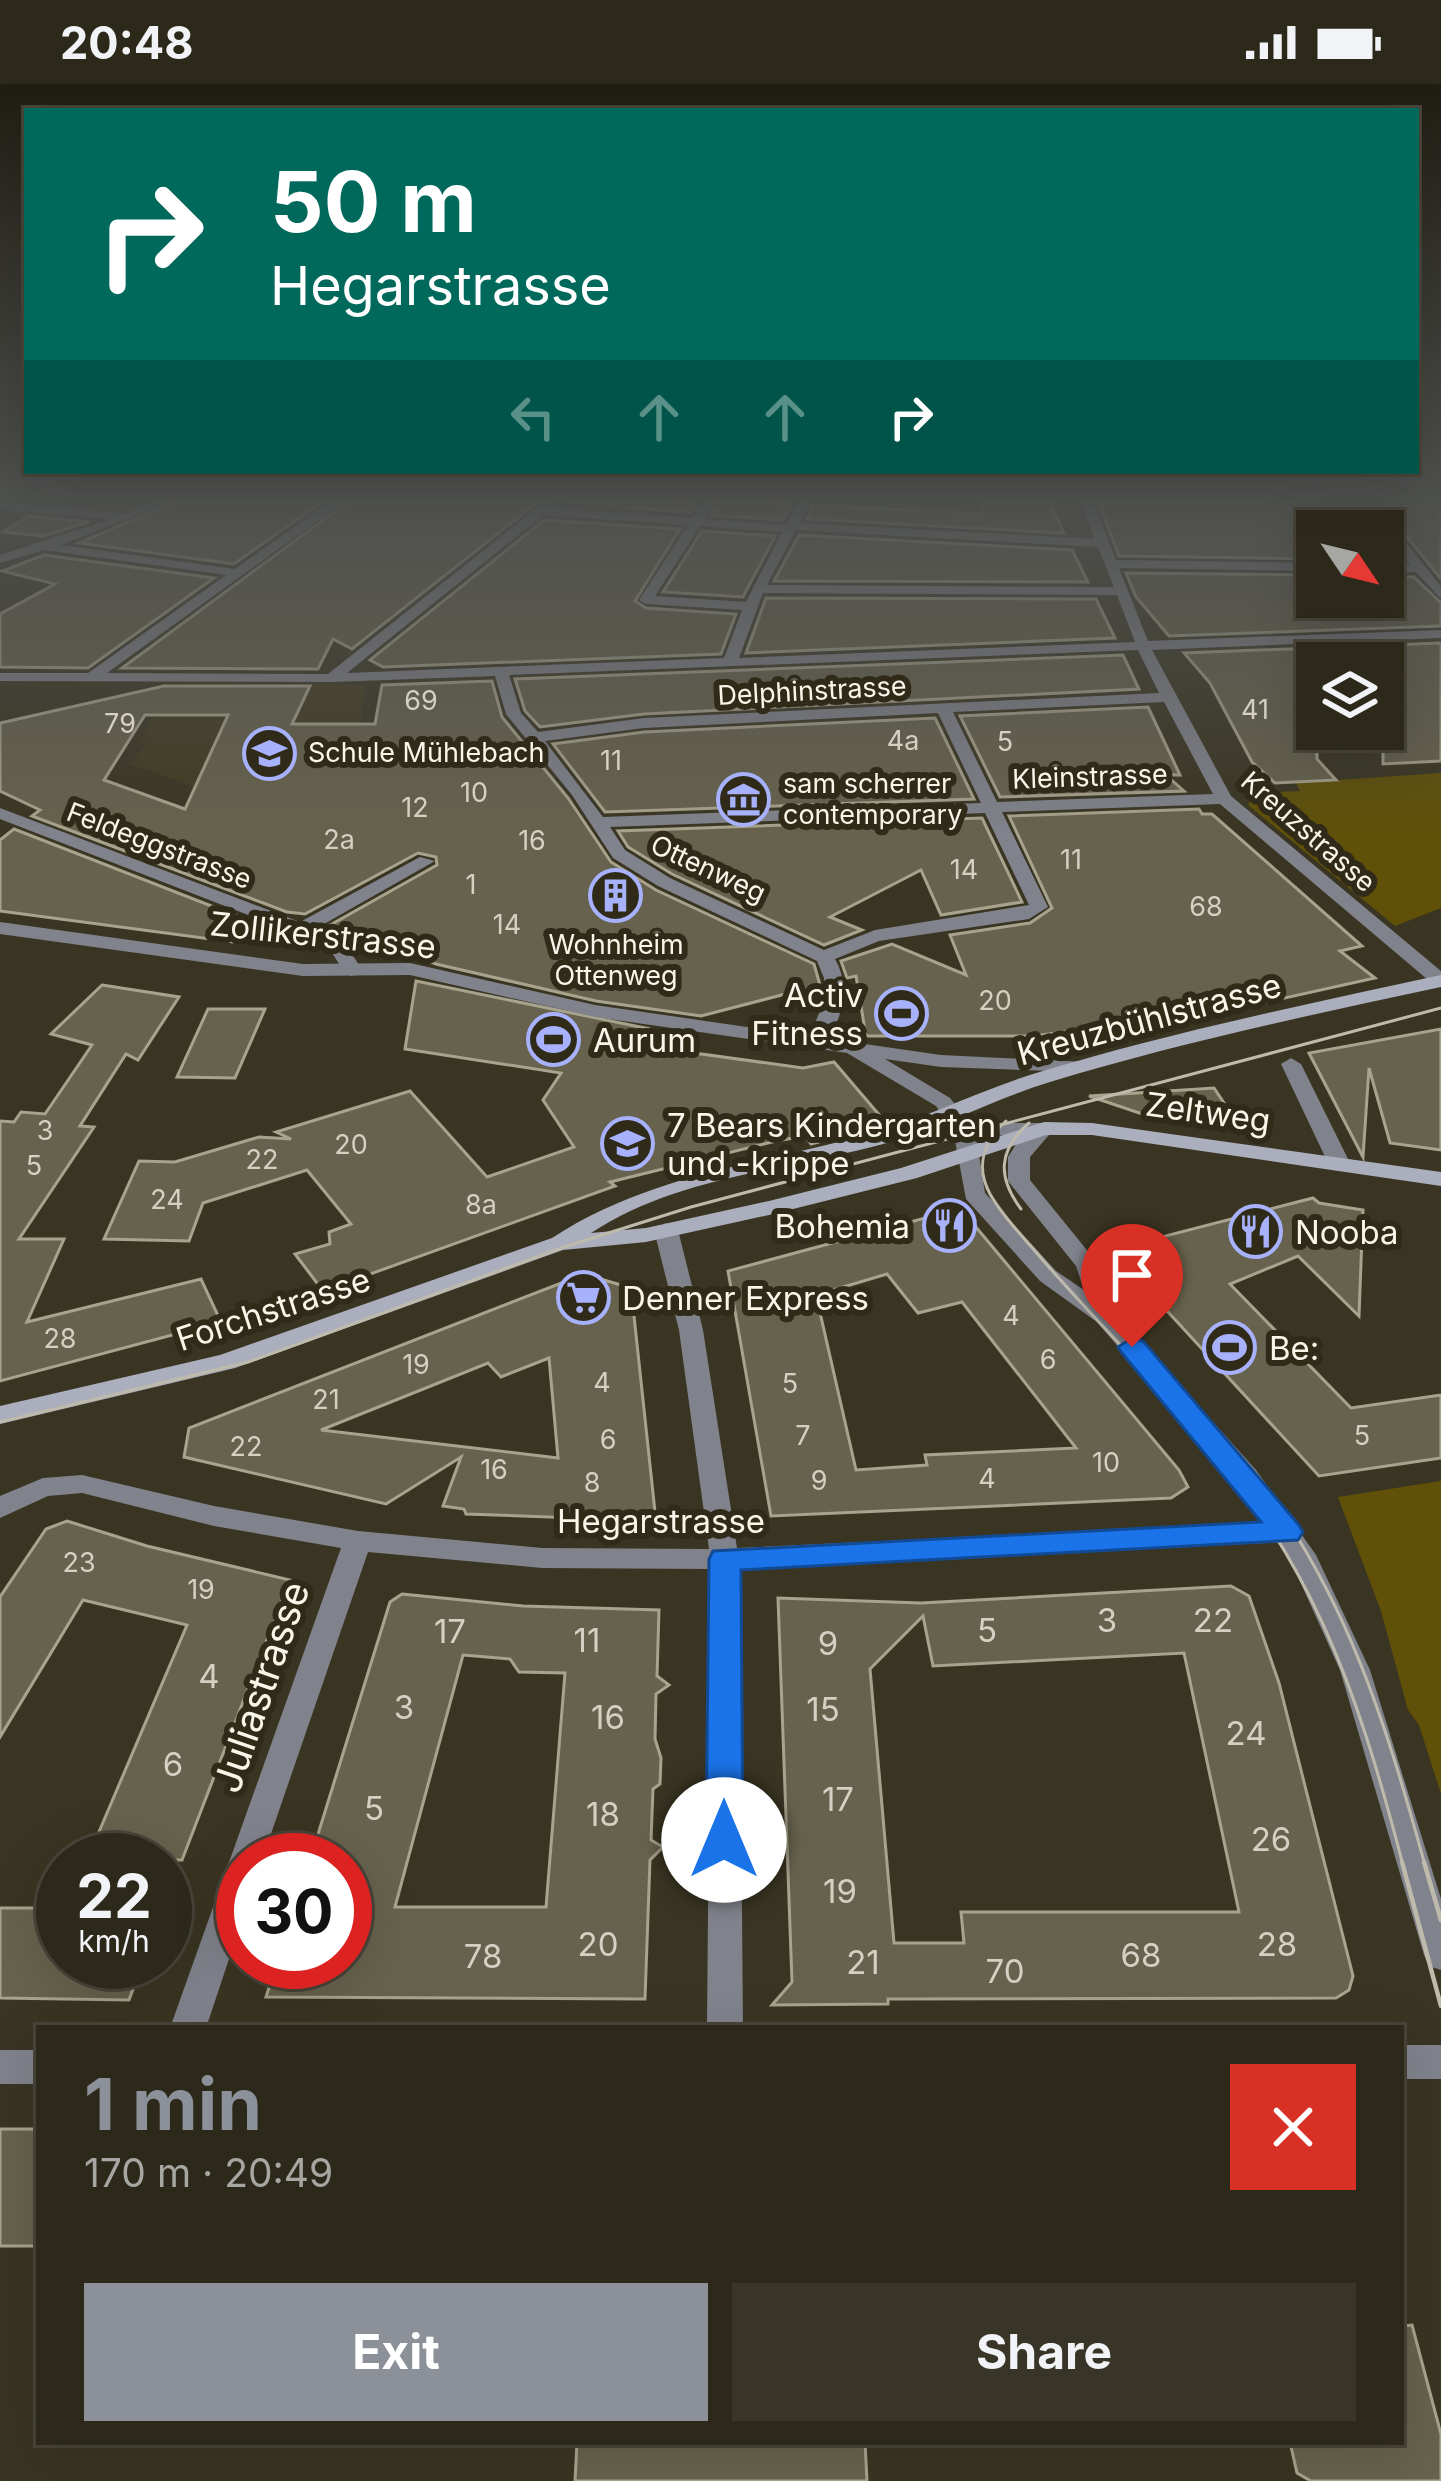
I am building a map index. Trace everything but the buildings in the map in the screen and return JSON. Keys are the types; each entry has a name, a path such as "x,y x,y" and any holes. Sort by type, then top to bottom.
{"main road":[{"name":"Kreuzbühlstrasse","path":"880,1138 961,1133 1020,1084 1441,981"},
{"name":"Forchstrasse","path":"0,1415 226,1362 560,1243 607,1241 666,1230 885,1180 961,1133 1044,1128"},
{"name":"Zeltweg","path":"1044,1128 1092,1129 1441,1179"},
{"name":"Forchstrasse","path":"560,1243 589,1221 676,1189 880,1138"}],"street":[{"path":"92,677 182,613"},
{"path":"332,678 414,613"},
{"path":"732,662 749,613"},
{"name":"Kreuzstrasse","path":"1130,613 1167,697 1224,799 1441,981"},
{"path":"0,677 332,678 1441,634"},
{"name":"Ottenweg","path":"501,672 514,714 628,862 824,957"},
{"name":"Delphinstrasse","path":"531,738 644,722 1167,697"},
{"path":"818,1042 837,992 833,970 824,957 875,936 1035,913 1040,907 944,709"},
{"name":"Kleinstrasse","path":"599,822 1224,799"},
{"name":"Feldeggstrasse","path":"0,813 334,943 352,970"},
{"path":"301,930 426,861"},
{"name":"Zollikerstrasse","path":"0,928 303,970 410,969 595,1011 957,1062 1080,1066"},
{"name":"Zollikerstrasse","path":"852,1048 927,1089 961,1133"},
{"path":"1291,1064 1340,1165"},
{"path":"1044,1128 1021,1149 1018,1181 1087,1265 1106,1317"},
{"path":"961,1133 974,1194 1048,1276 1106,1317 1234,1463 1287,1532 1326,1600 1354,1670 1441,1955"},
{"path":"666,1230 691,1330 725,1559 725,2025"},
{"name":"Hegarstrasse","path":"0,1508 43,1487 82,1484 214,1516 358,1541 542,1558 725,1559 1287,1532"},
{"name":"Juliastrasse","path":"255,1833 358,1541"},
{"name":"Juliastrasse","path":"189,2025 216,1946"},
{"path":"1404,2062 1441,2062"},
{"path":"0,2067 36,2067"}],"shaded area":[{"name":"Schule Mühlebach","path":"170,685 366,685 361,723 382,723 333,834 129,764 148,743 140,741"},
{"path":"1441,773 1441,908 1395,926 1248,805 1255,793 1300,791 1296,783"},
{"path":"1441,1481 1441,1794 1419,1725 1408,1710 1381,1611 1338,1497"}],"tram line":[{"path":"1003,1124 1441,1008"},
{"path":"1003,1124 1006,1121"},
{"path":"1021,1209 1008,1186 1004,1164 1011,1143 1029,1123"},
{"path":"0,1422 248,1362 564,1247 691,1207 1003,1124"},
{"path":"1003,1124 992,1137 983,1164 985,1184 1001,1211 1227,1466 1296,1571 1346,1679 1403,1865"},
{"path":"1255,1475 1315,1567 1360,1661 1425,1865"},
{"path":"1402,1862 1441,2006"},
{"path":"1424,1862 1441,1920"}],"place":[{"name":"Schule Mühlebach","path":"269,753"},
{"name":"sam scherrer contemporary","path":"744,800"},
{"name":"Wohnheim Ottenweg","path":"616,895"},
{"name":"Activ Fitness","path":"902,1014"},
{"name":"Aurum","path":"554,1040"},
{"name":"7 Bears Kindergarten und -krippe","path":"628,1144"},
{"name":"Bohemia","path":"949,1226"},
{"name":"Nooba","path":"1256,1232"},
{"name":"Denner Express","path":"583,1298"},
{"name":"Be:","path":"1230,1348"}],"route":[{"path":"724,1840 725,1559 1287,1532 1132,1347"}]}
